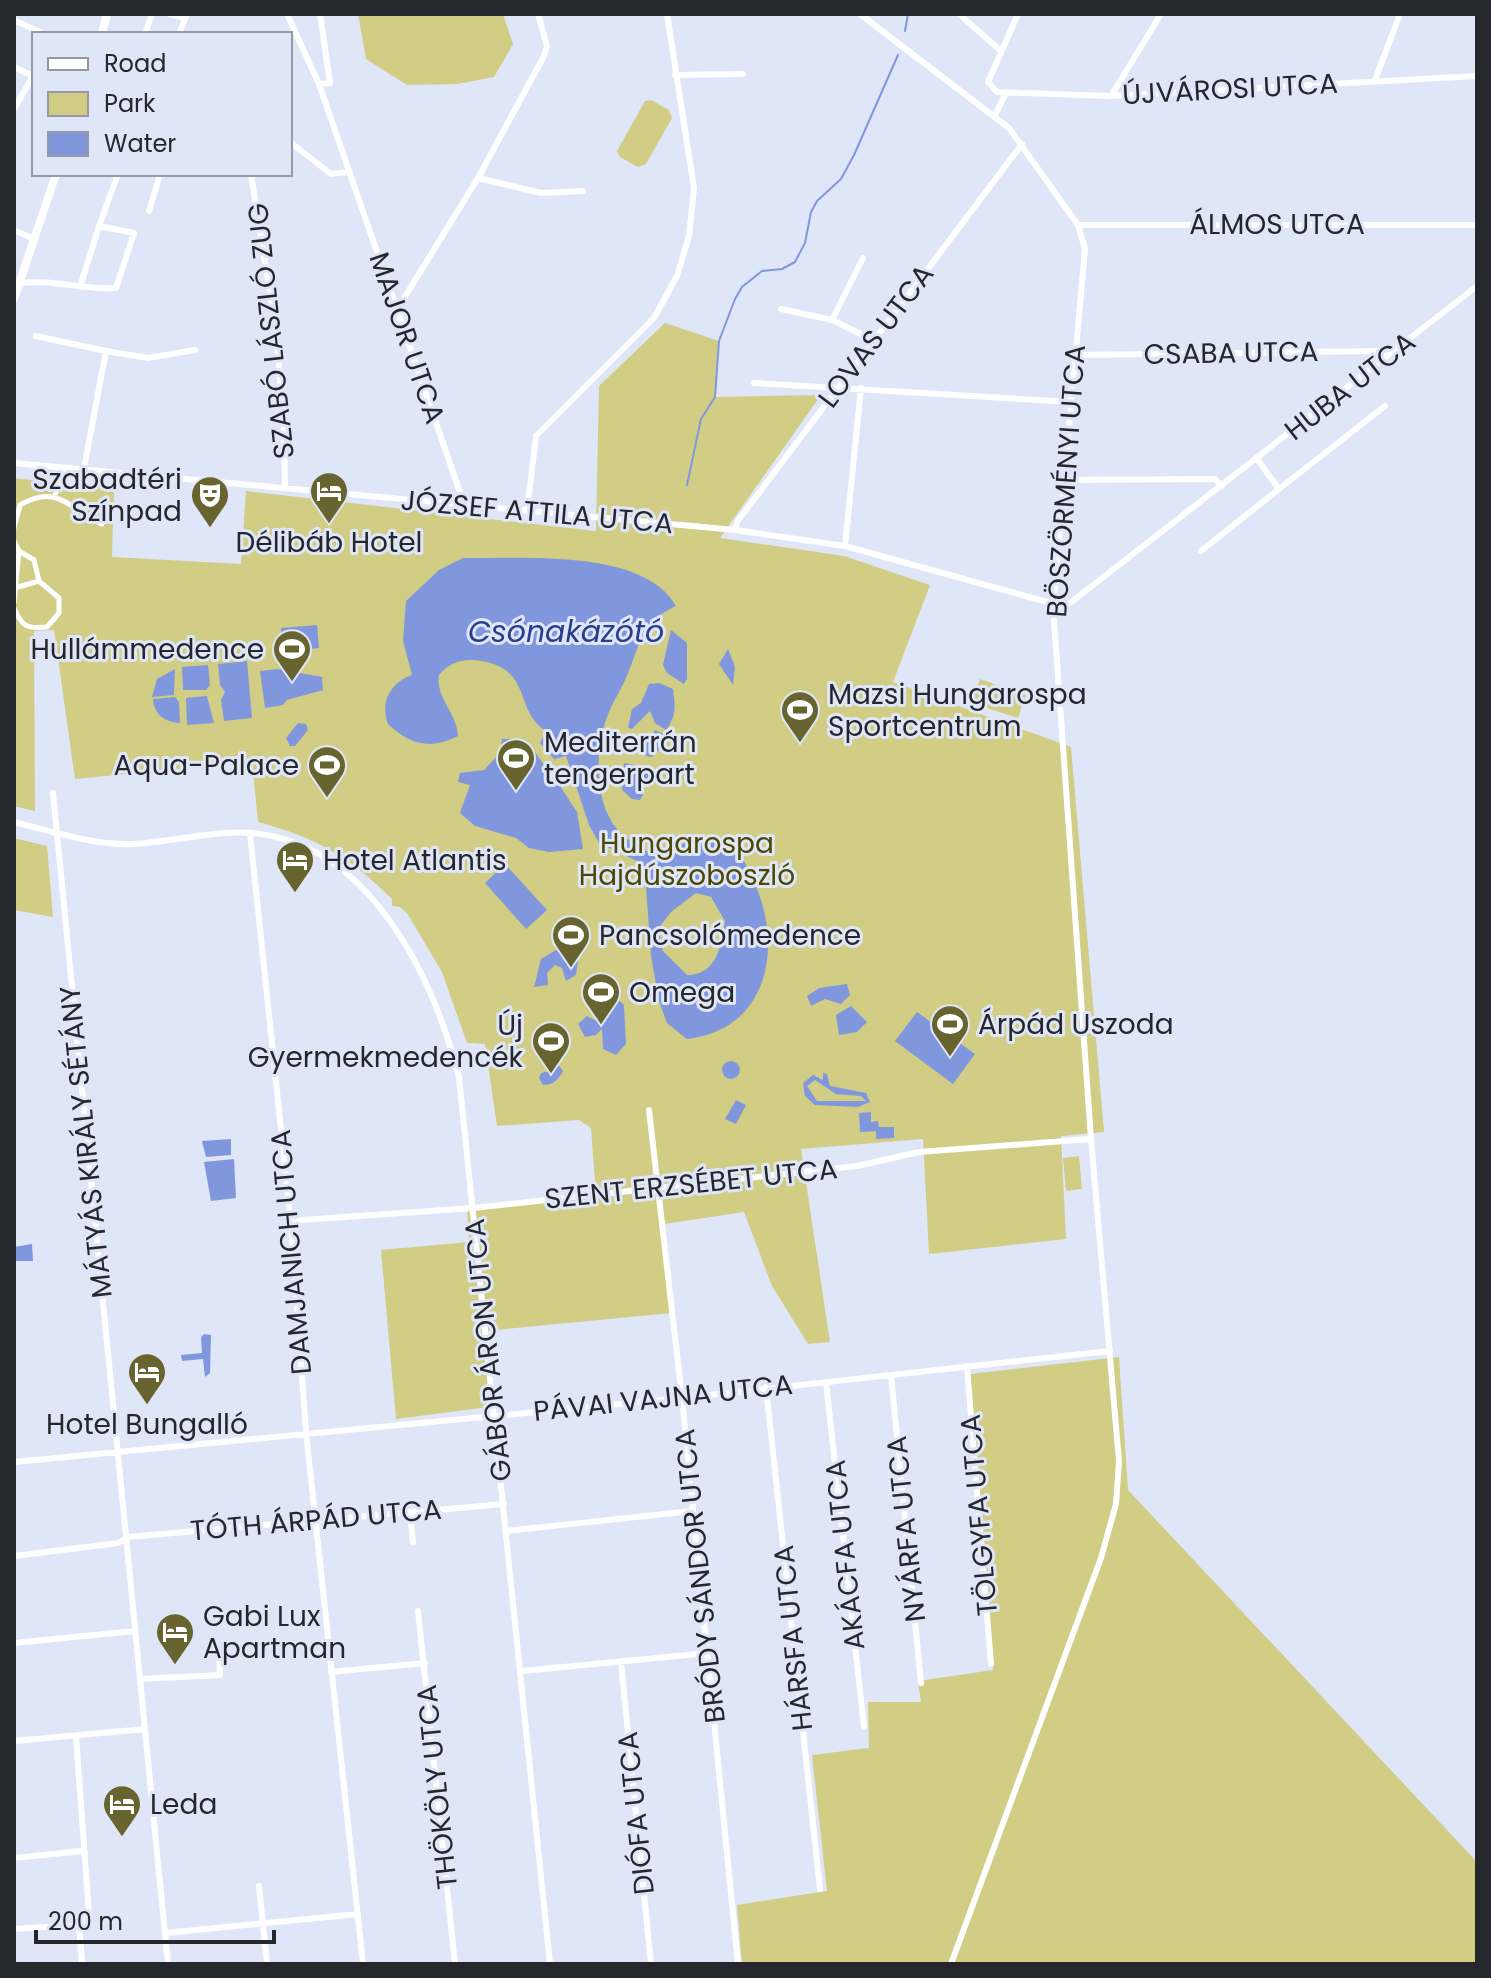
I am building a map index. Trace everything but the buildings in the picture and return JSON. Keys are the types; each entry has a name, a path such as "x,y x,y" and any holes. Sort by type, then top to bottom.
{"street":[{"path":"17,14 14,20 40,32"},
{"path":"169,14 186,16"},
{"name":"MAJOR UTCA","path":"287,14 319,84 398,308 461,495 460,505"},
{"path":"319,84 330,83 320,14"},
{"path":"398,308 478,178 544,56 547,46 538,14"},
{"path":"527,511 536,436 654,318 677,276 689,236 694,188 667,14"},
{"name":"BÖSZÖRMÉNYI UTCA","path":"860,14 995,115 1022,144 1078,225 1085,249 1073,355 1053,606 1091,1139 1119,1461 1116,1504 1101,1558 951,1964"},
{"path":"959,14 1001,51 1018,14"},
{"path":"1111,96 1161,14"},
{"path":"1375,80 1400,14"},
{"name":"ÚJVÁROSI UTCA","path":"1001,51 988,82 997,92 1006,93 1111,96 1477,76"},
{"path":"675,75 743,74"},
{"path":"14,109 32,78"},
{"path":"995,115 1006,93"},
{"path":"292,144 331,174 348,172"},
{"name":"LOVAS UTCA","path":"735,530 737,522 1022,144"},
{"path":"14,299 55,176"},
{"path":"80,287 117,176"},
{"path":"149,211 159,176"},
{"name":"SZABÓ LÁSZLÓ ZUG","path":"251,176 276,332 284,427 285,488"},
{"path":"478,178 541,193 583,191"},
{"name":"ÁLMOS UTCA","path":"1078,225 1477,225"},
{"path":"20,283 49,280 80,287 116,288 134,233 99,226"},
{"path":"14,230 34,239"},
{"path":"832,320 863,258"},
{"name":"HUBA UTCA","path":"1053,606 1065,607 1074,602 1477,286"},
{"path":"781,309 832,320 873,340"},
{"path":"36,336 148,358 195,350"},
{"path":"84,468 106,351"},
{"name":"CSABA UTCA","path":"1073,355 1379,351 1385,358"},
{"path":"754,383 1071,402"},
{"path":"845,546 861,388"},
{"path":"1201,551 1385,406"},
{"path":"1257,459 1279,489"},
{"name":"JÓZSEF ATTILA UTCA","path":"14,463 735,530 845,546 1053,606"},
{"path":"55,495 68,468"},
{"path":"1064,480 1215,479 1222,486"},
{"path":"14,528 20,505 38,495 55,495 102,524"},
{"path":"14,541 19,551 14,606 21,624 30,629 47,627 59,613 59,598 39,581 34,560 19,551"},
{"path":"18,587 39,581"},
{"name":"MÁTYÁS KIRÁLY SÉTÁNY","path":"53,793 168,1964"},
{"name":"GÁBOR ÁRON UTCA","path":"14,822 130,844 250,833 304,847 339,868 364,890 406,945 428,981 456,1064 522,1671 550,1964"},
{"name":"DAMJANICH UTCA","path":"250,833 291,1225 306,1432 363,1964"},
{"name":"BRÓDY SÁNDOR UTCA","path":"649,1110 682,1398 738,1964"},
{"name":"SZENT ERZSÉBET UTCA","path":"291,1225 301,1220 473,1208 857,1166 919,1152 1091,1139"},
{"name":"PÁVAI VAJNA UTCA","path":"14,1462 682,1398 1110,1351"},
{"name":"TÖLGYFA UTCA","path":"967,1366 991,1664"},
{"name":"NYÁRFA UTCA","path":"891,1375 921,1683"},
{"name":"AKÁCFA UTCA","path":"826,1382 864,1727"},
{"name":"HÁRSFA UTCA","path":"766,1387 820,1889"},
{"name":"TÓTH ÁRPÁD UTCA","path":"14,1556 118,1543 128,1537 504,1504"},
{"path":"506,1531 692,1511"},
{"path":"410,1512 413,1542"},
{"name":"THÖKÖLY UTCA","path":"418,1611 455,1964"},
{"path":"14,1643 135,1631"},
{"path":"522,1671 708,1653"},
{"path":"140,1679 220,1675 219,1655"},
{"name":"DIÓFA UTCA","path":"621,1662 651,1964"},
{"path":"331,1672 425,1663"},
{"path":"14,1741 145,1729"},
{"path":"14,1929 79,1925 89,1914 76,1736"},
{"path":"14,1858 82,1851"},
{"path":"259,1886 267,1964"},
{"path":"166,1933 358,1914"},
{"path":"79,1925 82,1964"}],"green space":[{"path":"358,14 503,14 513,44 494,77 457,84 407,85 366,59"},
{"path":"651,100 669,110 672,118 646,164 638,167 620,157 617,151 645,101"},
{"name":"Hungarospa Hajdúszoboszló","path":"665,323 719,341 715,397 821,395 720,538 844,556 930,585 893,682 1071,747 1104,1132 1061,1136 1066,1239 929,1254 923,1139 801,1149 830,1342 808,1344 772,1286 744,1212 664,1224 671,1313 486,1331 489,1407 396,1419 381,1250 469,1242 467,1206 596,1195 591,1128 579,1120 497,1126 485,1044 467,1043 442,972 407,913 400,907 392,906 392,899 376,884 331,850 258,822 252,762 75,779 54,630 34,631 35,811 14,806 14,478 114,490 112,557 241,564 246,491 596,531 599,386"},
{"path":"980,679 1026,695 1018,718 971,703"},
{"path":"14,838 47,846 53,917 14,910"},
{"path":"1079,1156 1082,1189 1066,1191 1063,1158"},
{"path":"1119,1357 1128,1490 1477,1862 1477,1964 742,1964 737,1905 827,1891 812,1755 869,1748 868,1702 921,1702 918,1681 993,1670 970,1374"}],"water":[{"name":"Csónakázótó","path":"463,558 579,561 637,574 660,587 676,606 655,620 642,637 603,731 599,780 607,812 615,826 629,840 656,857 678,850 690,835 728,843 745,863 763,907 768,933 767,958 762,982 752,1003 736,1020 714,1032 687,1039 667,1023 659,1001 651,956 645,874 639,862 599,843 589,825 566,756 554,759 540,743 546,731 529,712 514,679 506,670 493,664 463,660 439,675 440,691 458,736 438,743 421,743 404,737 388,724 385,708 389,694 404,678 412,675 403,641 406,601 439,570","holes":["696,893 711,897 725,921 719,949 705,970 687,975 663,951 658,929 671,912"]},
{"path":"317,625 319,648 283,651 281,628"},
{"path":"671,630 687,643 687,679 684,684 667,673 663,665"},
{"path":"728,649 735,667 733,685 719,664"},
{"path":"247,661 252,718 224,721 221,700 225,692 220,685 218,664"},
{"path":"208,665 210,685 206,690 183,690 182,667"},
{"path":"175,669 174,695 152,697 157,679"},
{"name":"Hullámmedence","path":"278,669 322,677 323,690 287,700 283,705 265,708 260,671"},
{"path":"659,683 673,689 674,710 666,730 655,723 650,711 632,729 628,728 632,709 641,703 649,684"},
{"path":"207,696 214,723 187,725 186,698"},
{"path":"175,697 179,702 180,723 161,717 154,705 153,699"},
{"path":"298,723 306,724 308,730 295,746 290,746 286,738"},
{"path":"655,730 664,734 661,747 652,757 646,756 641,743 650,739"},
{"name":"Mediterrán tengerpart","path":"502,739 520,739 524,767 526,747 531,746 549,772 547,782 558,783 577,812 583,849 549,852 529,848 516,838 475,826 460,813 470,785 458,782 460,773 484,770 500,753"},
{"path":"624,763 653,769 652,778 640,788 643,795 640,800 632,799 622,790"},
{"path":"505,864 547,910 526,929 485,883"},
{"name":"Pancsolómedence","path":"556,950 573,954 578,961 576,975 566,981 562,968 555,965 547,973 548,985 534,987 541,959"},
{"path":"847,984 850,995 841,1004 825,999 811,1006 807,996 819,988"},
{"name":"Omega","path":"614,996 624,1005 626,1044 616,1055 603,1049 602,1029 596,1035 585,1037 578,1024 587,1016 601,1023 602,1002"},
{"path":"851,1006 867,1022 857,1032 839,1035 836,1015"},
{"path":"917,1012 975,1054 953,1084 895,1041"},
{"path":"727,1061 735,1061 740,1070 738,1077 727,1079 722,1074 722,1066"},
{"name":"Új Gyermekmedencék","path":"557,1063 563,1071 552,1083 543,1085 539,1078 541,1073 554,1070"},
{"path":"823,1073 827,1074 830,1086 866,1093 870,1102 858,1107 815,1105 805,1096 803,1083 813,1075 823,1080","holes":["815,1080 836,1094 861,1096 866,1101 817,1101 807,1086"]},
{"path":"736,1100 746,1105 736,1124 725,1119"},
{"path":"871,1112 871,1122 878,1121 879,1127 894,1127 894,1138 876,1139 876,1131 860,1132 859,1113"},
{"path":"231,1139 231,1155 206,1157 202,1141"},
{"path":"234,1159 236,1198 211,1201 204,1162"},
{"path":"32,1244 33,1261 14,1261 14,1247"},
{"path":"211,1335 210,1373 205,1377 203,1359 182,1361 181,1355 202,1353 201,1337"}],"waterway":[{"path":"905,31 908,14"},
{"path":"687,485 701,419 715,397 719,341 735,299 742,287 762,271 782,269 795,262 805,243 811,212 817,201 841,179 898,55"}],"place":[{"name":"Délibáb Hotel","path":"329,525"},
{"name":"Szabadtéri Színpad","path":"210,529"},
{"name":"Hullámmedence","path":"292,683"},
{"name":"Mazsi Hungarospa Sportcentrum","path":"800,744"},
{"name":"Mediterrán tengerpart","path":"516,792"},
{"name":"Aqua-Palace","path":"327,799"},
{"name":"Hotel Atlantis","path":"295,894"},
{"name":"Pancsolómedence","path":"571,969"},
{"name":"Omega","path":"601,1026"},
{"name":"Árpád Uszoda","path":"950,1058"},
{"name":"Új Gyermekmedencék","path":"551,1075"},
{"name":"Hotel Bungalló","path":"147,1406"},
{"name":"Gabi Lux Apartman","path":"175,1666"},
{"name":"Leda","path":"122,1838"}]}
